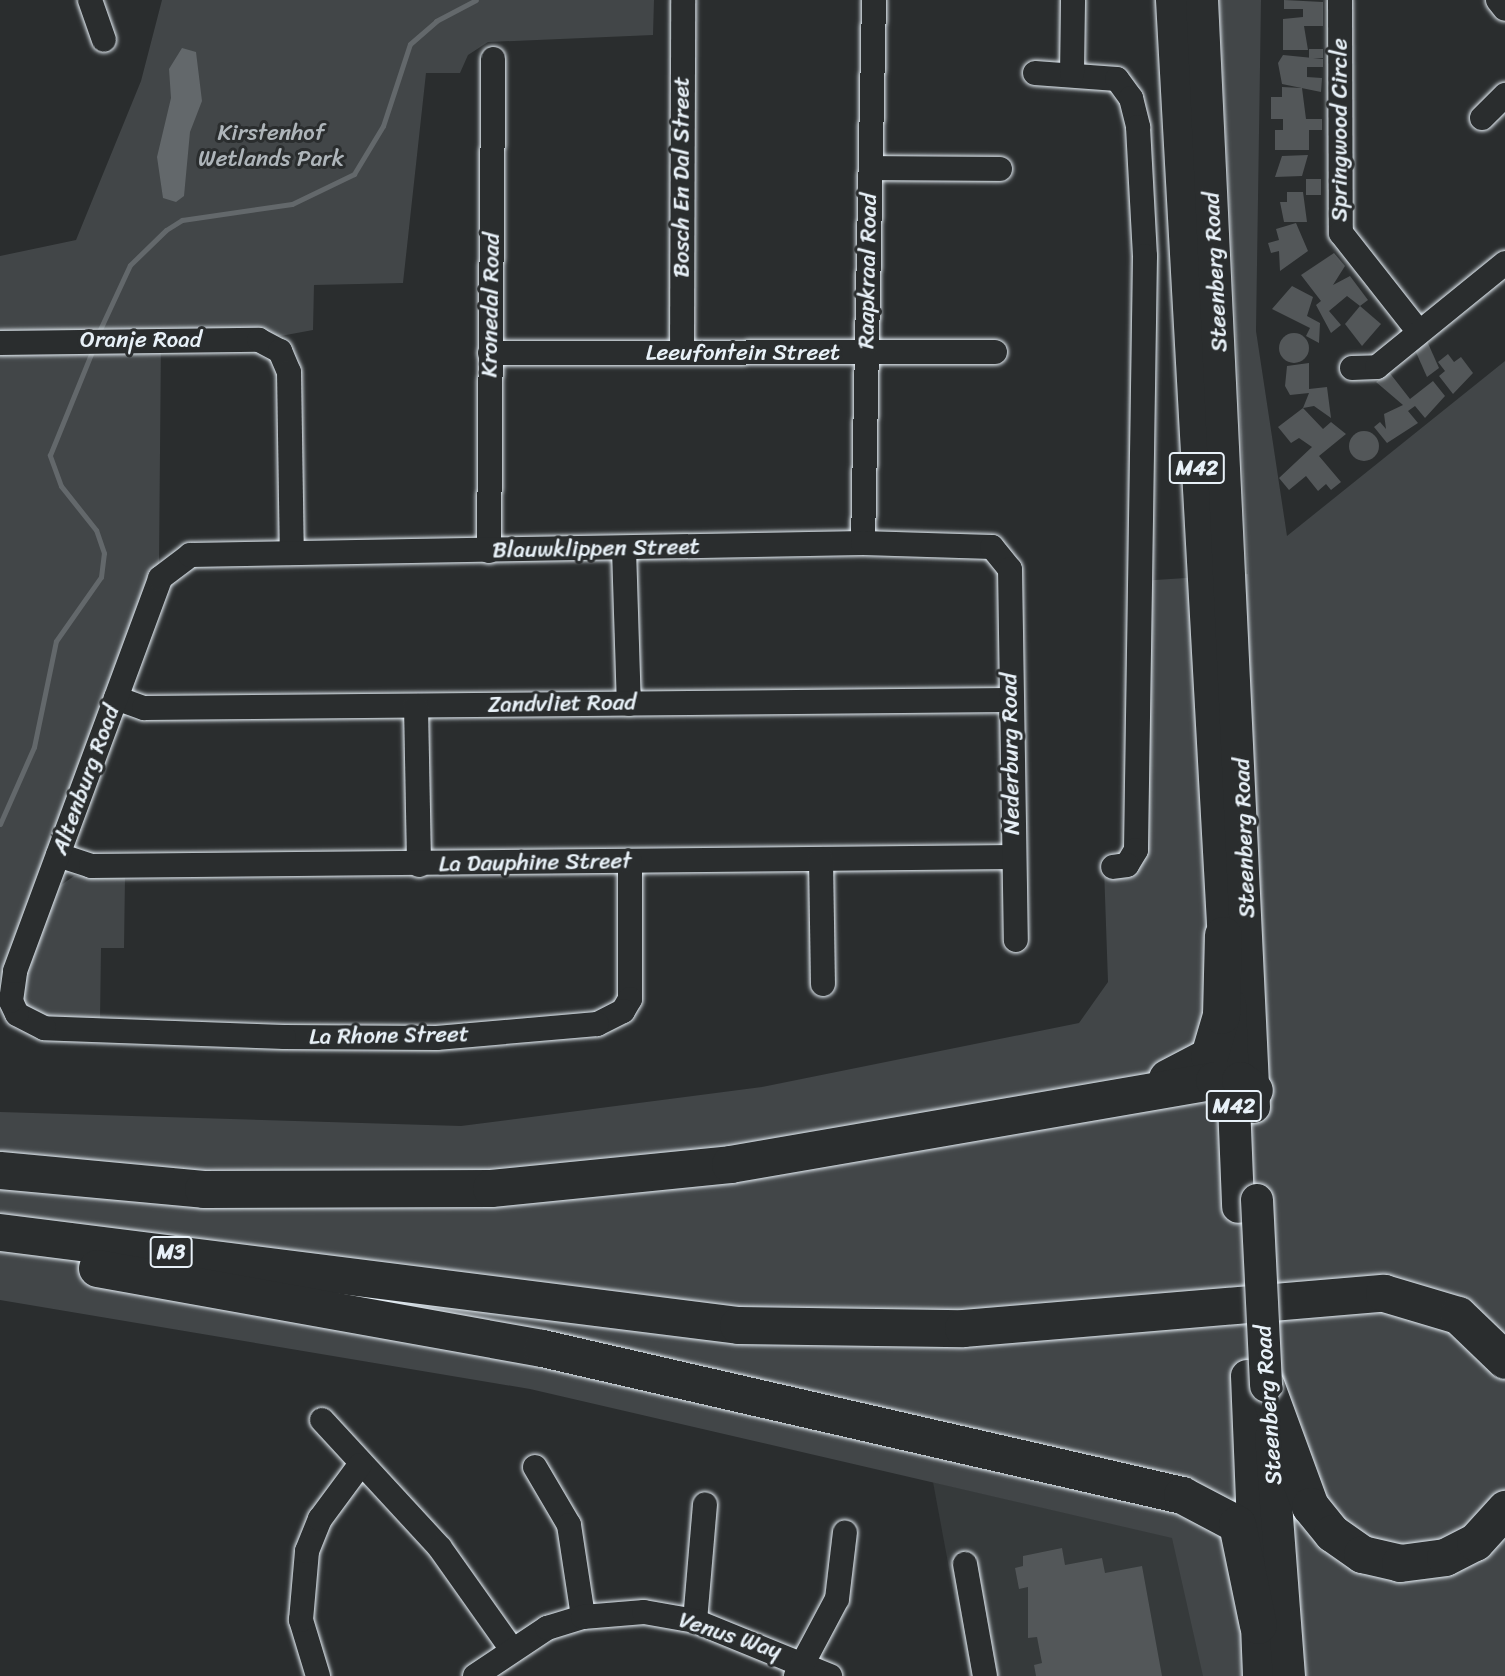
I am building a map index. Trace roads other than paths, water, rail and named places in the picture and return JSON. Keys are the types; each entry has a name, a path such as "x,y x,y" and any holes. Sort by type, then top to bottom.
{"highway":[{"path":"1109,1096 1185,1073 1209,1056 1221,1015 1223,935"},
{"path":"0,1170 203,1189 504,1187 730,1164 1109,1096 1244,1084"},
{"name":"M3","path":"0,1233 738,1325 868,1330 1371,1292 1449,1310 1481,1331 1505,1360"},
{"path":"0,1252 542,1348 1182,1495 1237,1524 1258,1625"},
{"path":"1257,1381 1310,1506 1332,1533 1362,1553 1400,1563 1446,1558 1475,1542 1505,1509"}],"main road":[{"name":"Steenberg Road","path":"1172,0 1223,935 1244,1084"},
{"name":"Steenberg Road","path":"1202,0 1247,1204 1257,1381 1289,1676"},
{"name":"Steenberg Road","path":"1257,1381 1259,1676"}],"street":[{"path":"90,0 104,40"},
{"name":"Bosch En Dal Street","path":"682,353 683,0"},
{"name":"Raapkraal Road","path":"863,543 874,0"},
{"path":"1072,74 1073,0"},
{"name":"Springwood Circle","path":"1340,0 1340,233 1419,332"},
{"path":"1499,0 1505,9"},
{"name":"Kronedal Road","path":"489,551 493,59"},
{"path":"1035,73 1117,79 1131,98 1140,141 1145,256 1136,850 1127,865 1113,867"},
{"path":"1482,118 1505,95"},
{"path":"871,168 1000,169"},
{"path":"1352,369 1377,367 1505,263"},
{"name":"Oranje Road","path":"0,342 259,340 280,351 289,372 292,554"},
{"name":"Leeufontein Street","path":"490,353 995,352"},
{"name":"Blauwklippen Street","path":"172,563 190,555 977,543 1004,554 1010,569"},
{"path":"624,549 629,704"},
{"name":"Altenburg Road","path":"11,1002 15,971 160,578 172,563"},
{"name":"Nederburg Road","path":"1010,569 1009,700 1016,940"},
{"name":"Zandvliet Road","path":"116,698 144,708 1009,700"},
{"path":"416,706 419,865"},
{"name":"La Dauphine Street","path":"58,855 91,866 419,865 1014,857"},
{"path":"821,859 823,984"},
{"name":"La Rhone Street","path":"11,1002 17,1014 44,1028 284,1037 437,1038 597,1024 623,1011 630,999 630,861"},
{"path":"321,1420 440,1548 510,1647"},
{"path":"318,1676 301,1620 307,1551 320,1519 360,1465"},
{"path":"535,1466 569,1525 583,1617"},
{"path":"695,1621 705,1504"},
{"path":"801,1668 842,1584 845,1532"},
{"path":"965,1563 985,1676"},
{"name":"Venus Way","path":"475,1676 510,1647 583,1617 644,1612 695,1621 801,1668 830,1676"}],"waterway":[{"path":"97,336 130,265 166,230 182,220 292,204 354,174 383,126 410,44 436,21 476,0"},
{"path":"0,824 34,747 56,641 101,577 104,553 96,530 61,486 50,455 93,349"}],"park label":[{"name":"Kirstenhof Wetlands Park","path":"271,146"}]}
